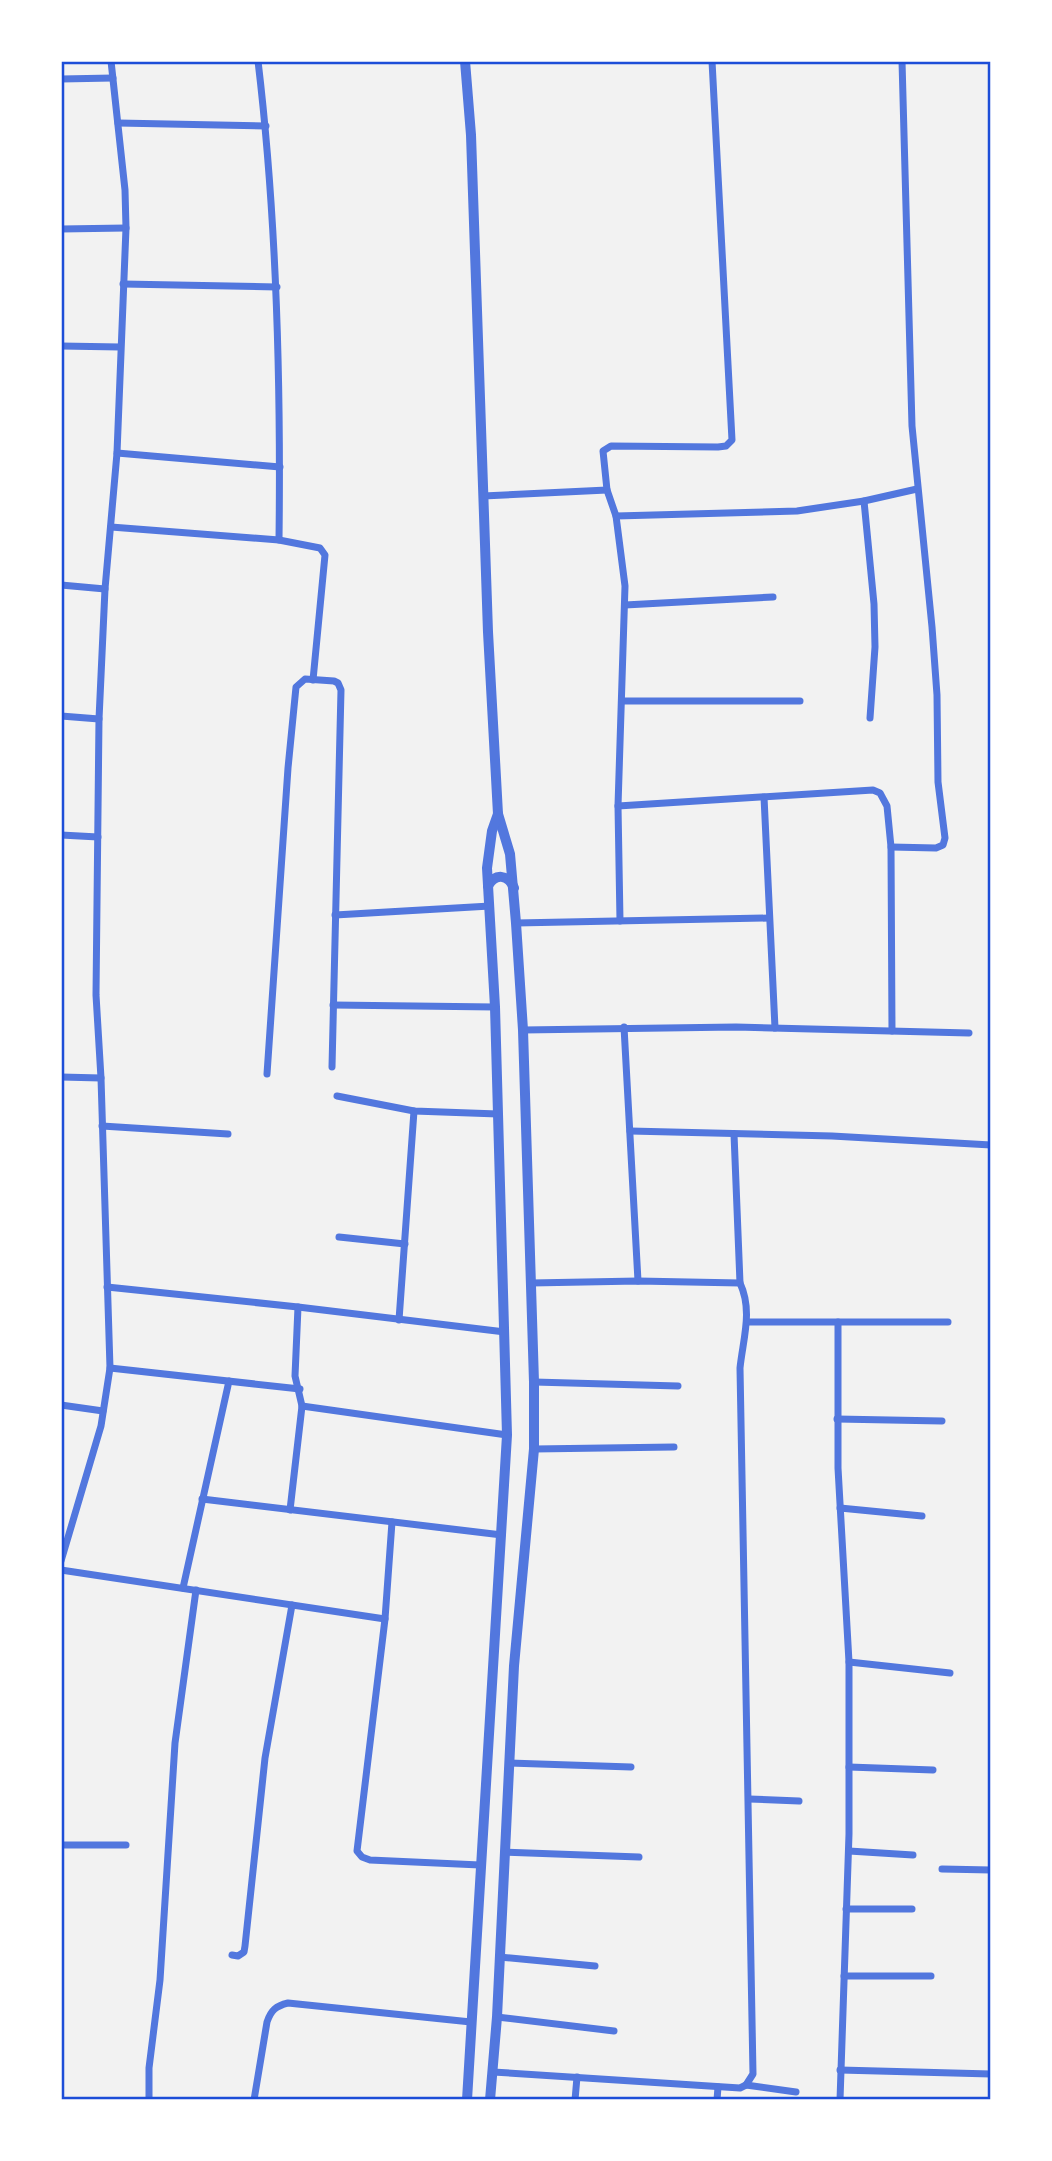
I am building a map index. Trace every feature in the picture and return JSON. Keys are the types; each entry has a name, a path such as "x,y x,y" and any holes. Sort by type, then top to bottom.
{"street":[{"path":"61,1561 93,1456 110,1368 96,995 99,719 105,589 117,453 126,228 125,190 111,61"},
{"path":"258,61 266,126 277,287 279,540"},
{"path":"465,61 471,135 488,632 498,814 510,853 523,1030 534,1382 534,1449 514,1666 497,2017 490,2100"},
{"path":"620,921 618,806 625,605 622,553 616,516 607,490 603,451 611,446 726,446 732,440 712,61"},
{"path":"891,847 936,848 943,845 945,838 938,782 935,661 912,426 902,61"},
{"path":"61,79 113,78"},
{"path":"118,123 266,126"},
{"path":"61,229 126,228"},
{"path":"123,284 277,287"},
{"path":"61,346 120,347"},
{"path":"117,453 280,467"},
{"path":"616,516 763,513 864,501 917,489"},
{"path":"483,496 607,490"},
{"path":"864,501 875,647 870,718"},
{"path":"111,527 279,540 317,546 325,555 313,680"},
{"path":"61,585 105,589"},
{"path":"625,605 773,597"},
{"path":"267,1074 288,768 296,687 301,680 334,681 341,690 332,1067"},
{"path":"622,701 800,701"},
{"path":"61,716 99,719"},
{"path":"618,806 873,790 885,799 891,847 892,1031"},
{"path":"764,797 775,1028"},
{"path":"467,2100 507,1435 495,1007 488,886 488,849 498,814"},
{"path":"61,835 98,837"},
{"path":"488,886 497,877 505,877 511,881 513,888"},
{"path":"335,915 490,906"},
{"path":"516,923 769,918"},
{"path":"333,1005 495,1007"},
{"path":"523,1030 624,1027 775,1028 969,1033"},
{"path":"624,1027 638,1281"},
{"path":"61,1077 101,1078"},
{"path":"337,1096 414,1111 498,1114"},
{"path":"399,1320 414,1111"},
{"path":"103,1126 228,1134"},
{"path":"630,1131 832,1136 991,1145"},
{"path":"734,1134 740,1283 744,1292 747,1322 740,1368 753,2074 747,2085"},
{"path":"339,1237 405,1244"},
{"path":"531,1283 740,1283"},
{"path":"107,1287 505,1332"},
{"path":"290,1510 302,1406 295,1376 298,1307"},
{"path":"747,1322 948,1322"},
{"path":"838,1322 837,1419 849,1662 849,1851 840,2100"},
{"path":"110,1368 300,1389"},
{"path":"183,1588 229,1381"},
{"path":"534,1382 678,1386"},
{"path":"61,1405 103,1411"},
{"path":"302,1406 507,1435"},
{"path":"837,1419 942,1421"},
{"path":"534,1449 674,1447"},
{"path":"202,1499 502,1535"},
{"path":"840,1508 922,1516"},
{"path":"392,1522 385,1619 358,1851 362,1857 370,1860 480,1865"},
{"path":"61,1570 385,1619"},
{"path":"149,2100 149,2068 161,1967 175,1743 196,1590"},
{"path":"232,1955 238,1956 244,1952 265,1758 292,1605"},
{"path":"849,1662 950,1673"},
{"path":"492,1664 514,1666"},
{"path":"509,1763 631,1767"},
{"path":"849,1767 933,1770"},
{"path":"749,1799 799,1801"},
{"path":"61,1845 126,1845"},
{"path":"849,1851 913,1856"},
{"path":"504,1852 639,1857"},
{"path":"942,1869 991,1870"},
{"path":"846,1909 912,1909"},
{"path":"499,1957 595,1966"},
{"path":"844,1976 931,1976"},
{"path":"254,2100 267,2022 270,2012 278,2006 288,2003 471,2022"},
{"path":"497,2017 614,2031"},
{"path":"840,2070 991,2074"},
{"path":"493,2072 718,2087 740,2088 747,2085 796,2092"},
{"path":"575,2100 577,2077"},
{"path":"717,2100 718,2087"}]}
